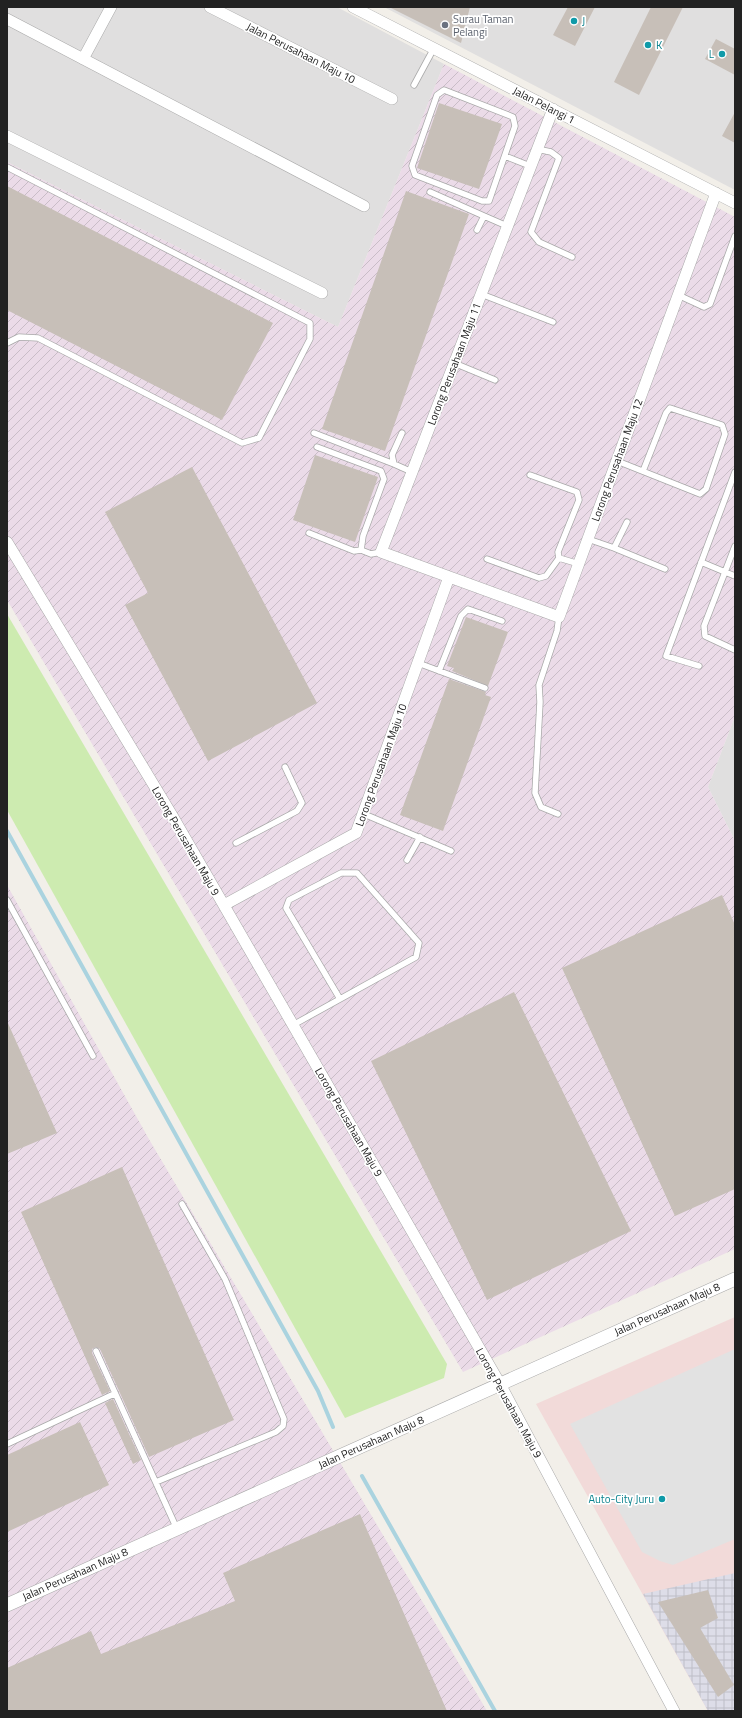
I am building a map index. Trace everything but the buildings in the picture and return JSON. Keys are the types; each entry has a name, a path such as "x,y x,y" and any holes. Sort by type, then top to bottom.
{"street":[{"path":"83,59 111,7"},
{"name":"Jalan Perusahaan Maju 10","path":"210,7 392,99"},
{"name":"Jalan Pelangi 1","path":"353,7 735,203"},
{"path":"7,19 364,206"},
{"name":"Lorong Perusahaan Maju 11","path":"381,552 553,109"},
{"path":"7,136 322,294"},
{"name":"Lorong Perusahaan Maju 12","path":"559,617 716,193"},
{"name":"Lorong Perusahaan Maju 9","path":"7,542 224,905 500,1384 674,1711"},
{"path":"381,552 559,617"},
{"name":"Lorong Perusahaan Maju 10","path":"224,905 356,833 448,577"},
{"name":"Jalan Perusahaan Maju 8","path":"7,1605 735,1279"}],"lane":[{"path":"414,85 434,48"},
{"path":"444,90 512,117 515,126 506,156 489,201 482,201 415,175 412,166 437,95 444,90"},
{"path":"537,149 551,152 559,158 531,232 540,242 572,257"},
{"path":"506,156 530,166"},
{"path":"7,167 310,323 310,339 259,438 242,444 38,338 19,336 7,343"},
{"path":"430,192 507,226"},
{"path":"477,230 484,216"},
{"path":"678,295 704,307 710,304 735,236"},
{"path":"481,294 553,322"},
{"path":"454,363 495,380"},
{"path":"617,461 700,494 706,489 725,434 722,425 670,408 666,413 643,471"},
{"path":"314,433 412,472"},
{"path":"394,464 392,455 402,433"},
{"path":"317,447 381,470 384,479 363,536 361,550"},
{"path":"699,666 666,656 735,472"},
{"path":"487,559 539,578 546,576 559,558 558,552 579,500 577,492 530,476"},
{"path":"614,548 627,522"},
{"path":"309,533 354,551 361,550 371,554 381,552"},
{"path":"588,539 665,569"},
{"path":"735,546 704,626 705,636 735,650"},
{"path":"559,558 579,564"},
{"path":"701,562 735,576"},
{"path":"439,671 461,616 468,609 502,621"},
{"path":"558,814 541,807 535,793 540,702 539,684 557,631 559,617"},
{"path":"418,663 485,688"},
{"path":"236,843 297,811 302,803 285,767"},
{"path":"364,814 451,851"},
{"path":"407,860 420,837"},
{"path":"293,1025 416,957 419,943 357,873 342,872 289,900 286,908 340,999"},
{"path":"7,900 93,1056"},
{"path":"156,1482 276,1432 283,1426 284,1419 225,1279 182,1204"},
{"path":"96,1351 114,1394 177,1529"},
{"path":"7,1444 114,1394"}],"shaded area":[{"path":"7,7 337,7 444,64 338,327 7,162"},
{"path":"384,7 735,7 735,190"},
{"path":"444,64 735,217 735,716 708,787 735,841 735,1249 463,1372 7,600 7,162 338,327"},
{"path":"735,716 735,841 708,787"},
{"path":"7,885 150,1141 487,1711 7,1711"},
{"name":"Auto-City Juru","path":"735,1317 735,1711 708,1711 536,1404"},
{"path":"735,1349 735,1539 673,1565 660,1561 642,1552 570,1424"},
{"path":"735,1573 735,1711 708,1711 643,1594"}],"green space":[{"path":"7,614 447,1364 444,1378 345,1418 7,810"}],"waterway":[{"path":"7,831 318,1391 333,1427"},
{"path":"362,1476 495,1711"}],"place":[{"name":"J","path":"574,21"},
{"name":"Surau Taman Pelangi","path":"445,25"},
{"name":"K","path":"648,45"},
{"name":"L","path":"722,54"},
{"name":"Auto-City Juru","path":"662,1499"}]}
